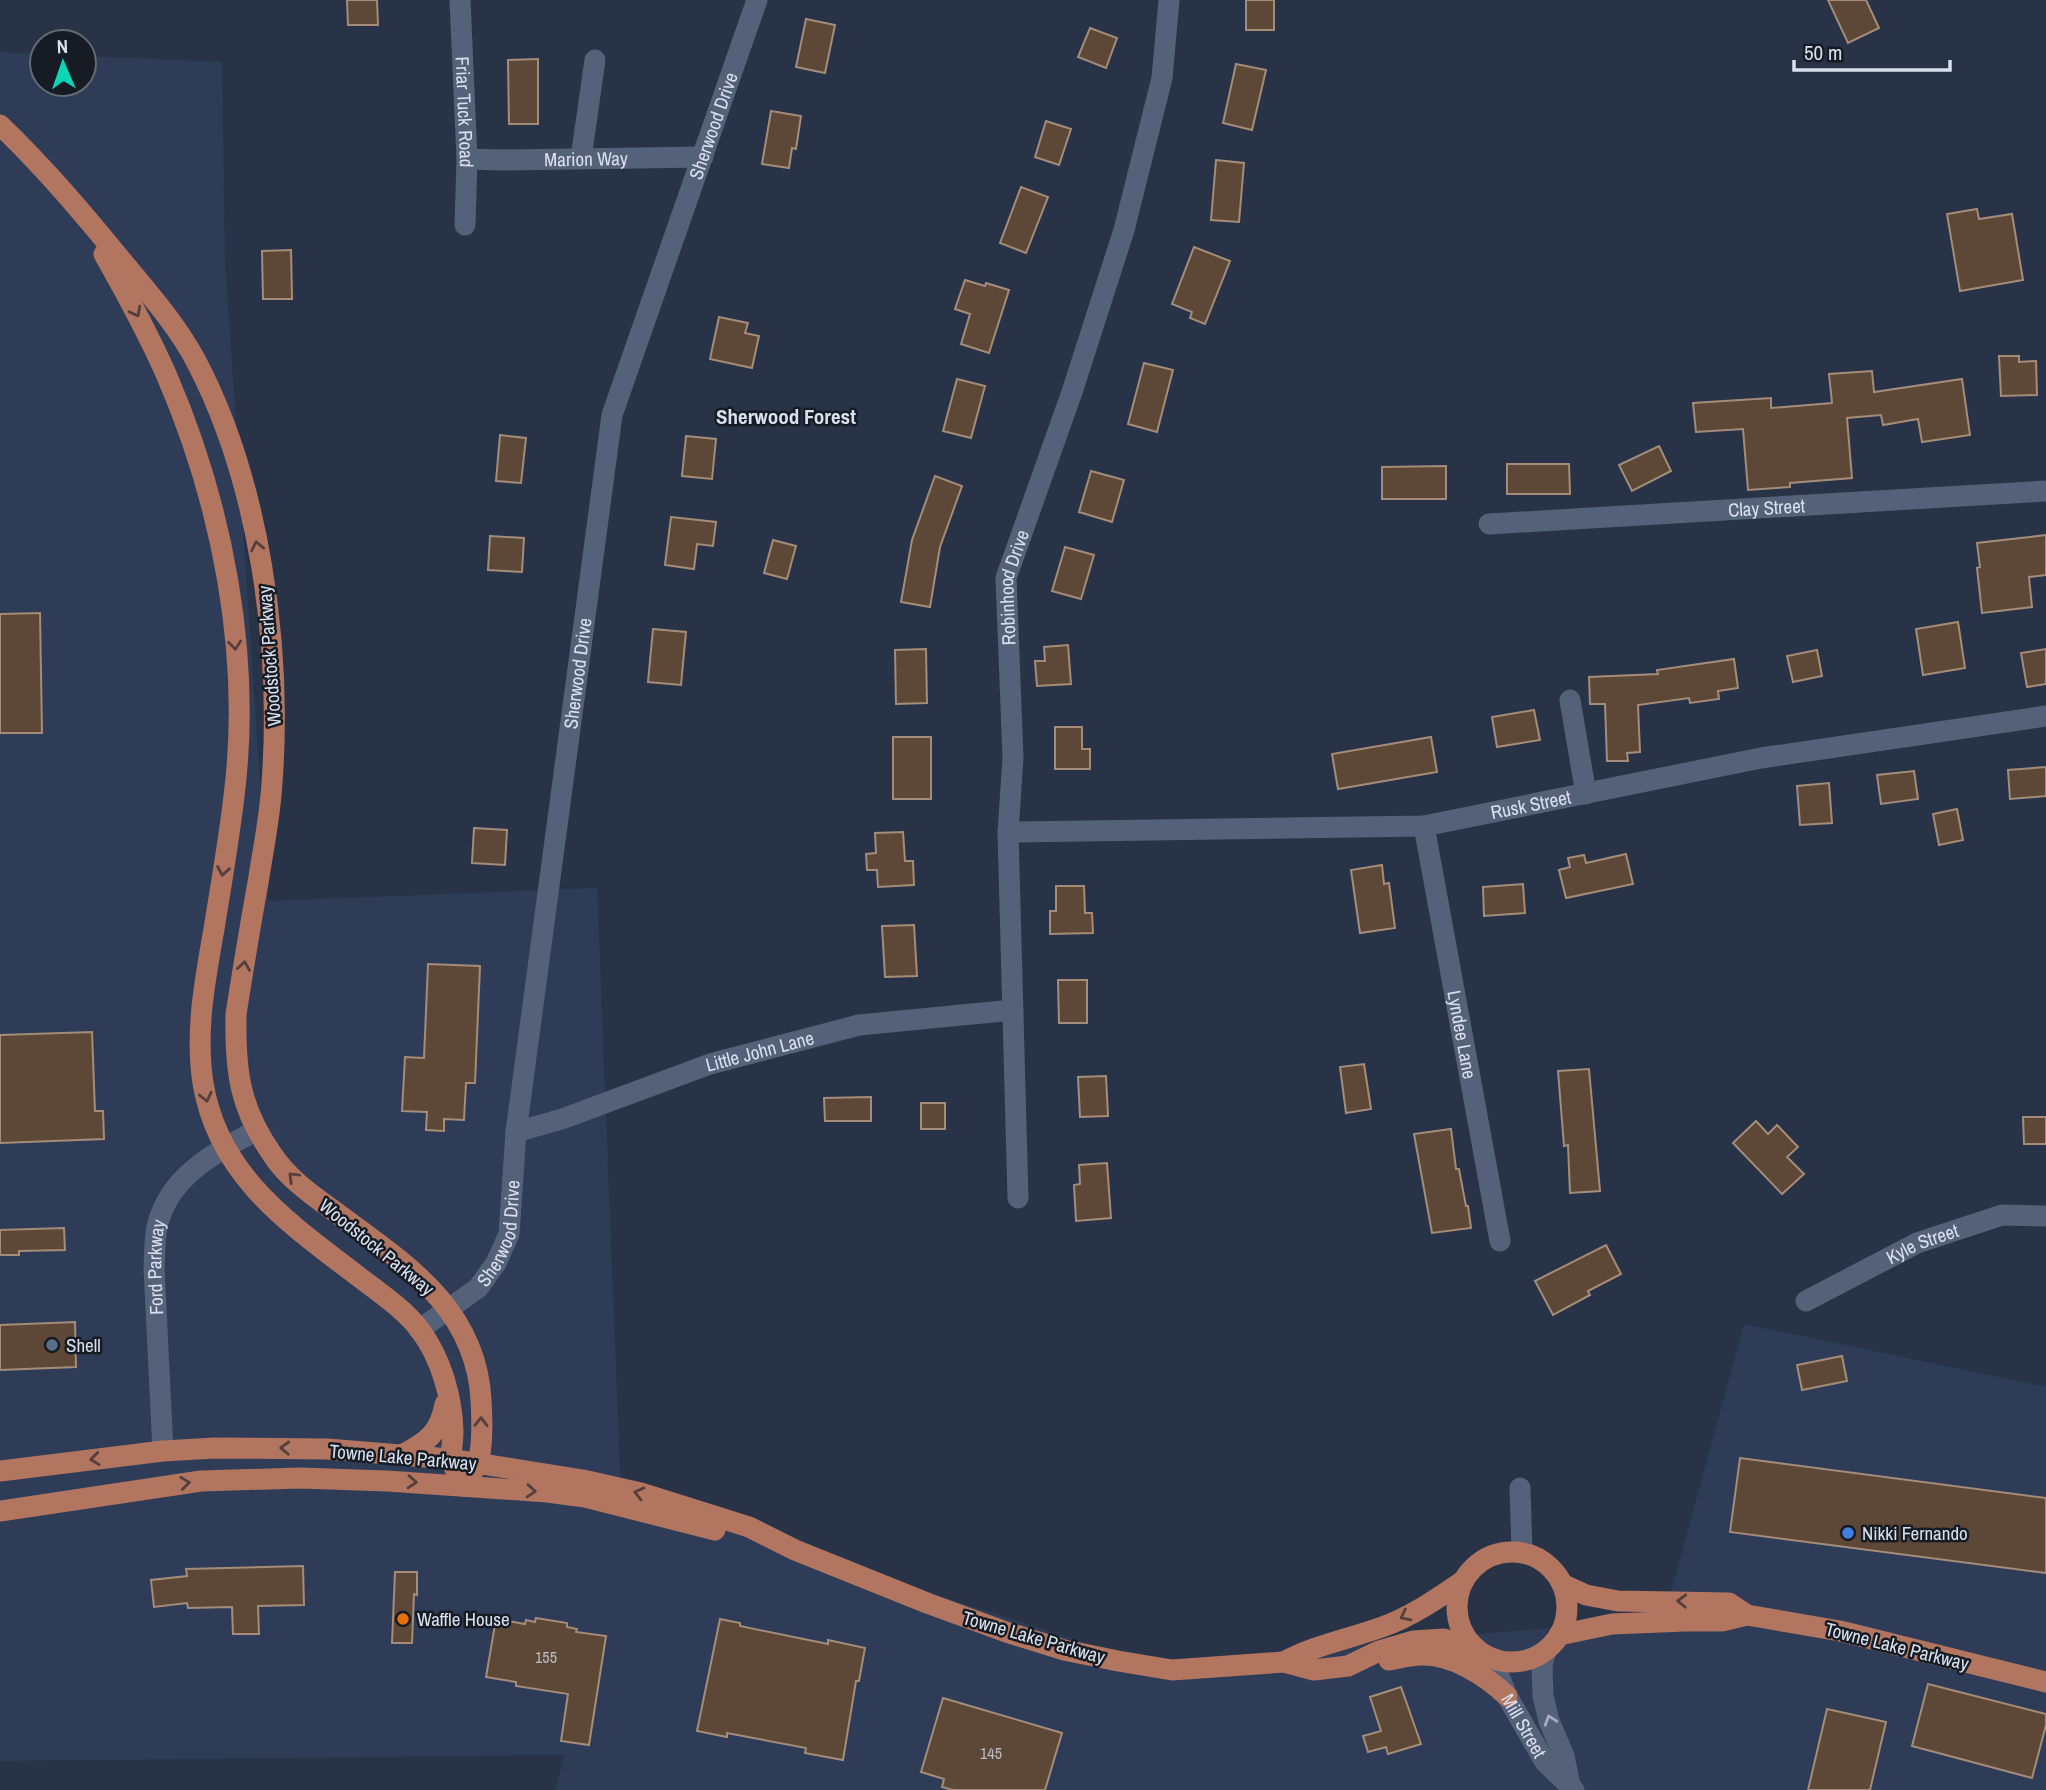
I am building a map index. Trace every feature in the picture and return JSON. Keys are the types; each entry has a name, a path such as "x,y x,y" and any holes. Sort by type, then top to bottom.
{"main road":[{"name":"Woodstock Parkway","path":"0,125 37,160 177,330 196,360 218,408 236,458 260,557 274,669 275,737 272,786 236,1014 238,1077 245,1105 273,1157 294,1179 411,1269 449,1309 466,1338 476,1365 481,1414 478,1463 463,1486"},
{"name":"Woodstock Parkway","path":"79,209 136,312 166,375 202,469 225,564 238,671 240,725 236,785 201,1010 203,1083 211,1117 244,1178 267,1204 386,1297 419,1329 442,1371 453,1432 450,1459 463,1486"},
{"path":"402,1455 435,1433 442,1420 447,1391"},
{"name":"Towne Lake Parkway","path":"0,1471 163,1451 267,1447 450,1459 583,1480 641,1493 749,1527 795,1550 1006,1632 1064,1650 1118,1661 1172,1670 1284,1662 1314,1670 1348,1666 1379,1651 1413,1641 1444,1639 1484,1654"},
{"name":"Towne Lake Parkway","path":"0,1511 213,1480 300,1478 463,1486 585,1497 795,1550"},
{"path":"1505,1552 1522,1553 1538,1558 1552,1569 1562,1584 1567,1609 1566,1618 1553,1643 1530,1659 1511,1662 1484,1654 1463,1634 1457,1616 1457,1597 1463,1581 1473,1567 1488,1557 1505,1552"},
{"name":"Towne Lake Parkway","path":"1284,1662 1303,1652 1385,1626 1436,1600 1463,1581"},
{"name":"Towne Lake Parkway","path":"1562,1584 1586,1595 1618,1601 1729,1603 1747,1615"},
{"name":"Towne Lake Parkway","path":"1553,1643 1612,1624 1721,1621 1747,1615 1840,1631 2046,1682"},
{"path":"1348,1666 1424,1655 1465,1666 1492,1682 1507,1696"}],"street":[{"name":"Friar Tuck Road","path":"460,0 467,159 465,225"},
{"name":"Sherwood Drive","path":"419,1329 478,1288 496,1263 509,1234 516,1132 612,415 757,0"},
{"name":"Robinhood Drive","path":"1018,1198 1008,832 1013,758 1006,578 1072,392 1124,230 1162,78 1169,0"},
{"path":"580,158 595,60"},
{"name":"Marion Way","path":"467,159 704,156"},
{"name":"Clay Street","path":"1489,524 2046,491"},
{"path":"1570,700 1586,794"},
{"name":"Rusk Street","path":"1008,832 1424,826 1761,758 2046,716"},
{"name":"Lyndee Lane","path":"1424,826 1500,1241"},
{"name":"Little John Lane","path":"516,1132 562,1119 710,1064 859,1025 1013,1010"},
{"name":"Ford Parkway","path":"163,1451 154,1268 160,1215 180,1181 225,1147 257,1130"},
{"name":"Kyle Street","path":"1806,1301 1917,1242 2002,1215 2046,1216"},
{"path":"1520,1488 1522,1553"},
{"name":"Mill Street","path":"1553,1643 1542,1667 1543,1696 1572,1787"},
{"name":"Mill Street","path":"1484,1654 1545,1762 1572,1787"}],"shaded area":[{"path":"0,52 28,53 28,98 98,98 98,57 222,62 225,260 268,901 597,888 621,1495 1150,1663 1664,1618 1744,1324 2046,1387 2046,1790 555,1790 565,1755 0,1761"}],"building":[{"path":"347,0 377,0 378,25 348,25"},
{"path":"1246,0 1274,0 1274,30 1246,30"},
{"path":"1828,0 1866,0 1879,28 1848,43"},
{"path":"806,19 835,25 825,73 796,67"},
{"path":"1090,28 1117,38 1106,68 1078,57"},
{"path":"538,59 538,124 509,124 508,60"},
{"path":"1236,64 1266,70 1252,130 1223,123"},
{"path":"771,111 801,116 796,149 792,148 789,168 762,164"},
{"path":"1046,121 1071,129 1059,165 1035,157"},
{"path":"1216,160 1244,163 1239,222 1211,220"},
{"path":"1021,187 1048,197 1026,253 1000,243"},
{"path":"1977,209 1979,219 2012,214 2023,280 1960,291 1947,214"},
{"path":"1194,247 1230,261 1205,324 1190,318 1192,312 1172,304"},
{"path":"291,250 292,299 263,299 262,251"},
{"path":"965,280 1009,290 989,353 961,344 970,314 955,309"},
{"path":"719,317 748,323 745,333 759,336 752,368 710,359"},
{"path":"1999,356 2019,356 2019,362 2036,361 2037,395 2001,396"},
{"path":"1144,363 1173,370 1157,432 1128,424"},
{"path":"1872,371 1874,392 1962,379 1970,435 1922,442 1918,419 1883,425 1881,415 1847,418 1852,478 1790,483 1790,487 1748,490 1743,429 1696,432 1693,403 1771,398 1771,408 1832,403 1829,374"},
{"path":"957,379 985,386 971,438 943,431"},
{"path":"500,435 526,438 521,483 496,481"},
{"path":"686,436 716,439 712,479 682,476"},
{"path":"1659,446 1671,471 1632,491 1619,465"},
{"path":"1507,464 1569,464 1570,494 1507,494"},
{"path":"1446,466 1446,499 1382,499 1382,467"},
{"path":"1091,471 1124,480 1112,522 1079,512"},
{"path":"935,476 962,486 940,547 930,607 901,602 912,540"},
{"path":"671,517 716,522 713,546 697,544 694,569 665,565"},
{"path":"2046,535 2046,575 2029,577 2032,607 1982,613 1977,543"},
{"path":"490,536 524,538 522,572 488,570"},
{"path":"773,540 796,546 787,579 764,573"},
{"path":"1065,547 1094,555 1081,599 1052,591"},
{"path":"40,613 42,733 0,733 0,614"},
{"path":"1958,622 1965,668 1923,675 1916,629"},
{"path":"653,629 686,632 681,685 648,682"},
{"path":"1068,645 1071,684 1037,686 1035,661 1045,661 1044,647"},
{"path":"926,649 927,703 896,704 895,650"},
{"path":"2046,649 2046,684 2027,687 2021,653"},
{"path":"1817,650 1822,676 1793,682 1787,656"},
{"path":"1734,659 1738,688 1718,691 1719,699 1690,703 1689,698 1638,705 1640,752 1627,753 1628,761 1607,761 1605,704 1590,704 1589,677 1658,674 1657,670"},
{"path":"1534,710 1540,740 1497,747 1492,717"},
{"path":"1055,727 1082,727 1082,749 1090,749 1090,769 1055,769"},
{"path":"893,737 931,737 931,799 893,799"},
{"path":"1431,737 1437,772 1338,789 1332,754"},
{"path":"2046,767 2046,796 2010,799 2008,770"},
{"path":"1914,771 1918,799 1881,804 1877,775"},
{"path":"1829,783 1832,823 1800,825 1797,786"},
{"path":"1957,809 1963,840 1939,845 1933,814"},
{"path":"474,828 507,830 505,865 472,863"},
{"path":"903,832 905,861 913,861 914,885 878,887 877,870 867,870 866,854 876,853 875,833"},
{"path":"1626,854 1633,884 1566,898 1559,870 1570,867 1568,858 1584,855 1586,863"},
{"path":"1382,865 1384,884 1389,883 1395,928 1360,933 1351,870"},
{"path":"1523,884 1525,913 1484,916 1483,887"},
{"path":"1056,886 1084,886 1085,913 1092,913 1093,933 1050,934 1050,911 1056,911"},
{"path":"914,925 917,976 885,977 882,926"},
{"path":"428,964 480,966 475,1083 466,1083 464,1120 444,1119 444,1131 426,1130 427,1112 402,1111 405,1057 424,1058"},
{"path":"1058,980 1087,980 1087,1023 1059,1023"},
{"path":"92,1032 95,1111 103,1111 104,1139 0,1143 0,1035"},
{"path":"1364,1064 1371,1109 1346,1113 1340,1067"},
{"path":"1589,1069 1600,1191 1570,1193 1568,1145 1564,1146 1558,1071"},
{"path":"1106,1076 1108,1116 1080,1117 1078,1077"},
{"path":"871,1097 871,1121 825,1121 824,1098"},
{"path":"921,1103 945,1103 945,1129 921,1129"},
{"path":"2023,1117 2046,1117 2046,1144 2024,1144"},
{"path":"1756,1121 1768,1134 1777,1125 1798,1147 1787,1157 1804,1174 1782,1194 1733,1143"},
{"path":"1451,1129 1456,1169 1459,1169 1471,1228 1432,1233 1414,1134"},
{"path":"1107,1163 1111,1218 1076,1221 1074,1185 1080,1184 1079,1165"},
{"path":"64,1228 65,1250 19,1251 19,1255 0,1255 0,1230"},
{"path":"1606,1245 1621,1274 1588,1291 1590,1295 1553,1315 1535,1281"},
{"name":"Shell","path":"75,1322 76,1367 0,1370 0,1325"},
{"path":"1842,1356 1847,1381 1802,1390 1797,1365"},
{"path":"1740,1458 2046,1498 2046,1573 1730,1532"},
{"path":"303,1566 304,1605 258,1606 259,1634 233,1634 232,1607 188,1608 187,1603 154,1607 151,1580 187,1576 186,1569"},
{"name":"Waffle House","path":"395,1572 417,1572 412,1643 392,1643"},
{"path":"536,1618 567,1623 567,1627 577,1629 576,1632 606,1636 589,1745 561,1741 568,1694 516,1686 516,1682 486,1677 496,1619 525,1624 526,1620 535,1622"},
{"path":"720,1619 740,1623 740,1626 828,1644 828,1640 865,1648 859,1681 856,1681 843,1760 805,1753 806,1748 727,1733 727,1737 697,1731"},
{"path":"1928,1684 2046,1714 2046,1725 2032,1778 1912,1746"},
{"path":"1401,1687 1421,1744 1388,1754 1386,1747 1368,1752 1363,1736 1381,1731 1370,1697"},
{"path":"943,1698 1062,1733 1045,1790 953,1790 942,1787 944,1779 921,1772"},
{"path":"1827,1709 1886,1722 1870,1790 1808,1790"}],"place":[{"name":"Shell","path":"52,1345"},
{"name":"Nikki Fernando","path":"1848,1533"},
{"name":"Waffle House","path":"403,1619"}],"district":[{"name":"Sherwood Forest","path":"786,416"}]}
